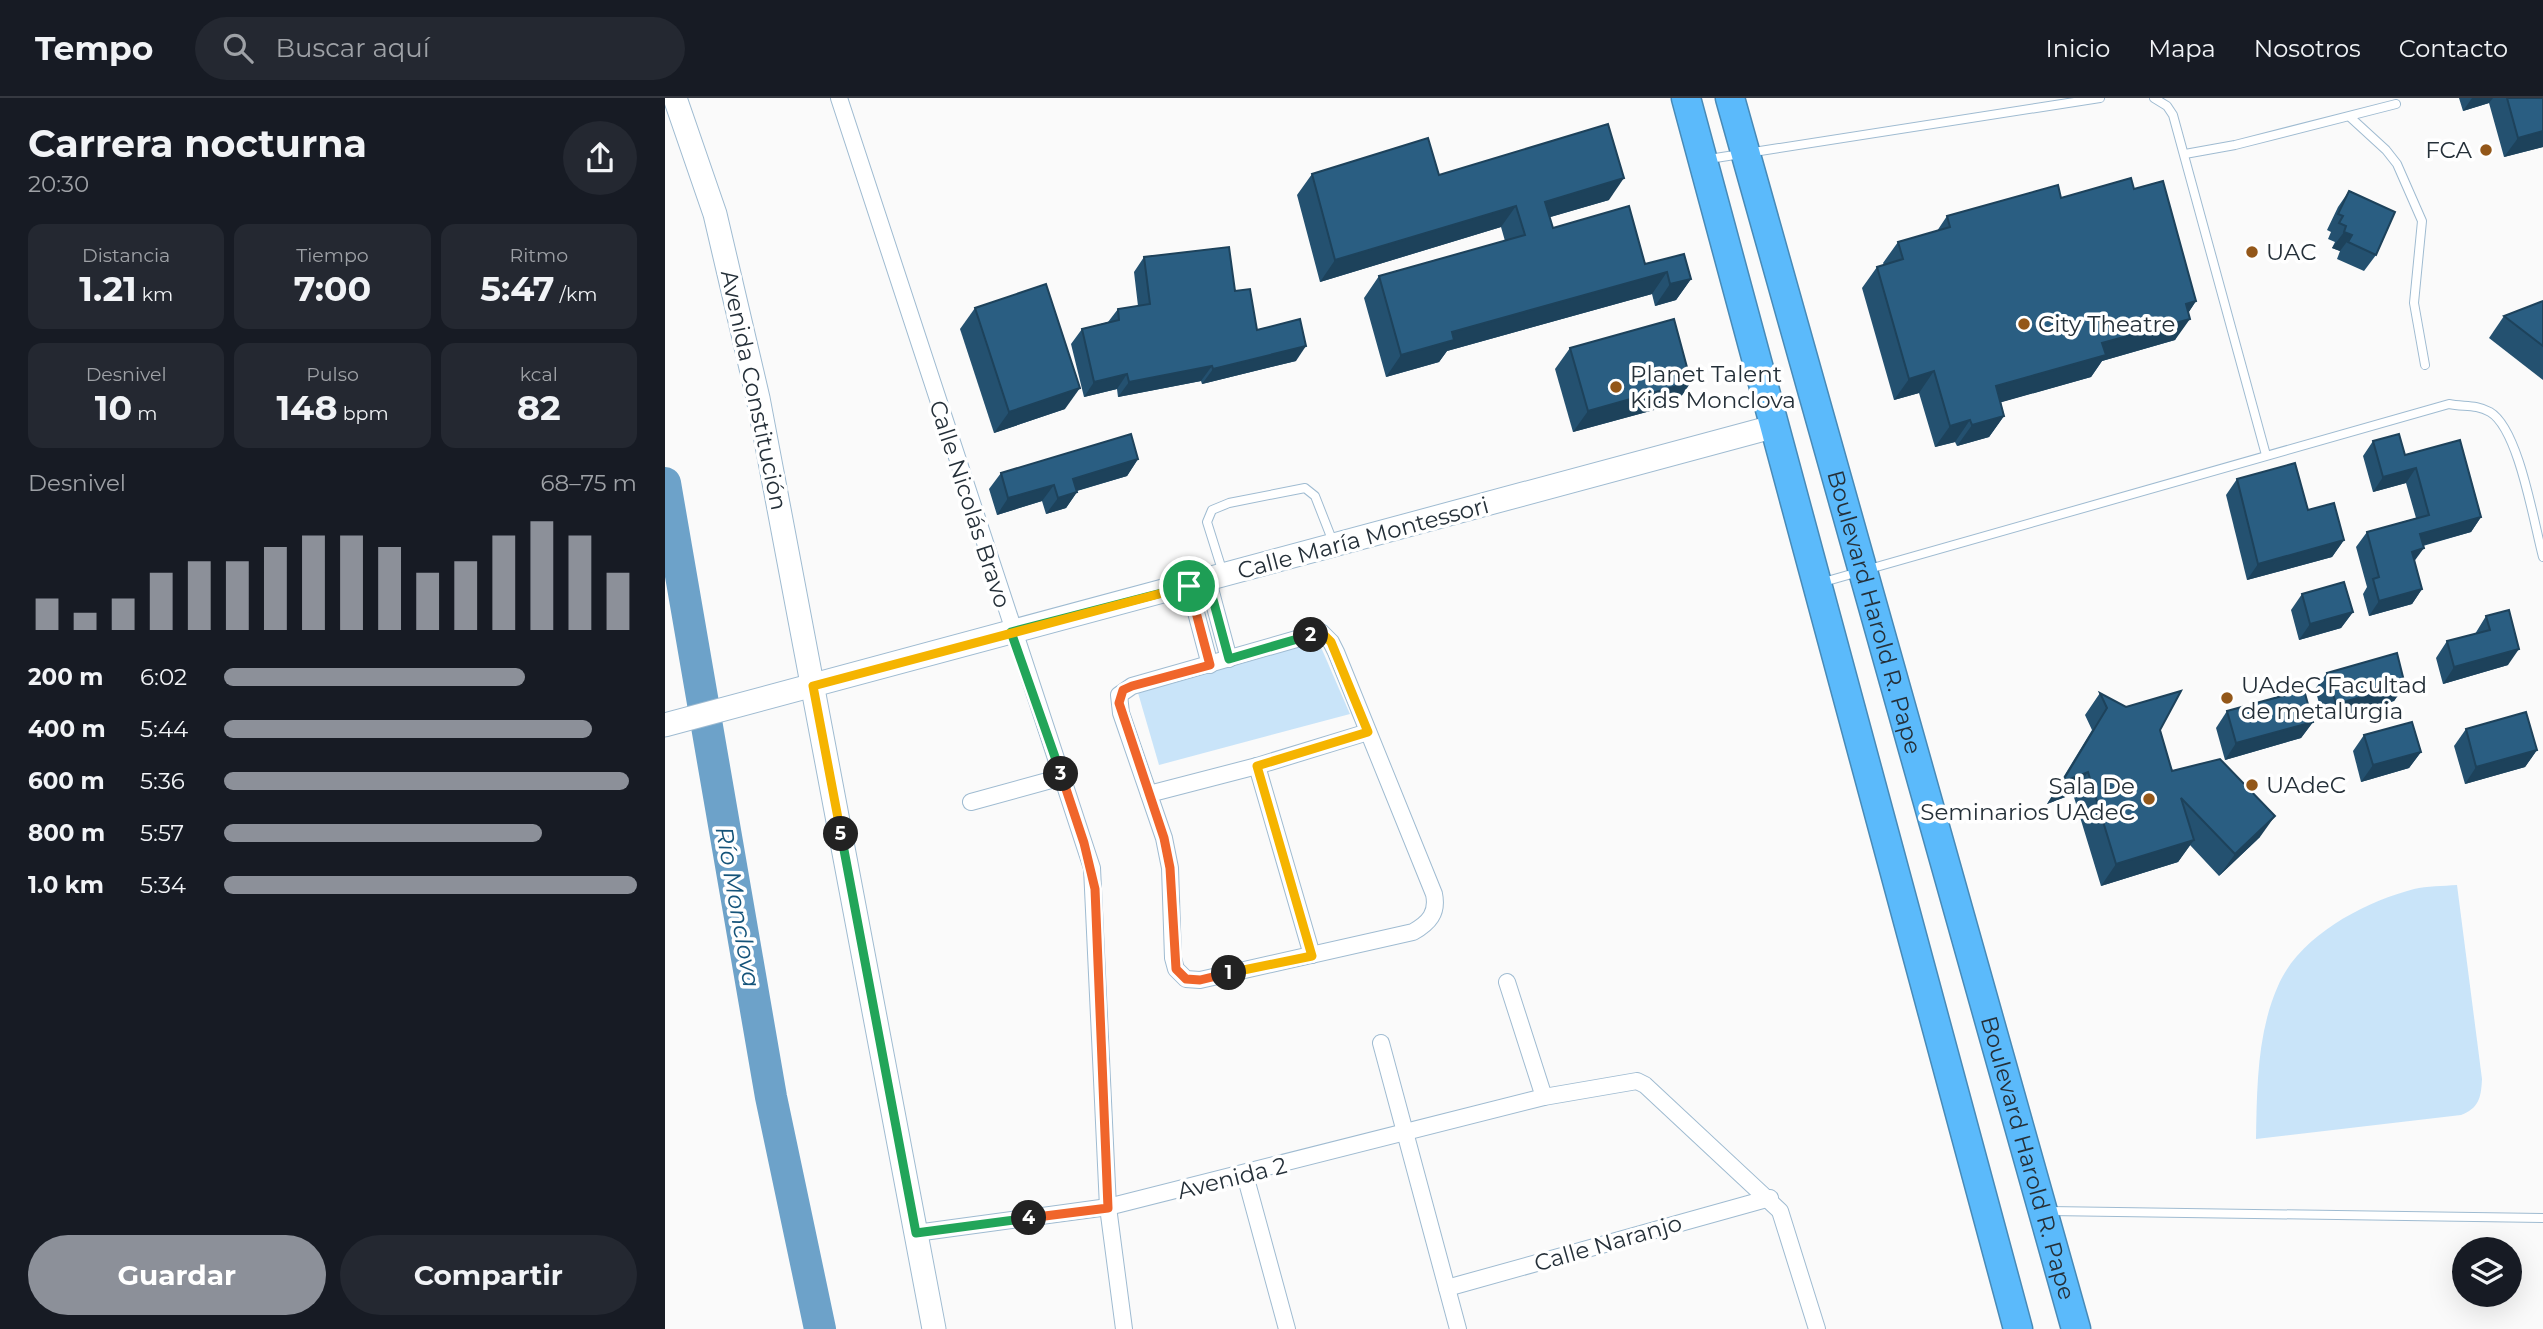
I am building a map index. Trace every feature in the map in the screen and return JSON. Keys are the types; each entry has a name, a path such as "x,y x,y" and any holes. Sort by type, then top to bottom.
{"highway":[{"name":"Boulevard Harold R. Pape","path":"1686,98 2018,1329"},
{"name":"Boulevard Harold R. Pape","path":"1730,98 2076,1329"}],"main road":[{"name":"Avenida Constitución","path":"675,98 715,214 737,301 813,686 934,1329"},
{"name":"Calle María Montessori","path":"665,725 1776,426"}],"street":[{"name":"Calle Nicolás Bravo","path":"842,99 1011,632 1084,843 1095,889 1108,1208 1124,1329"},
{"path":"1207,581 1229,659"},
{"path":"1207,581 1210,665"},
{"path":"1321,632 1336,652 1434,894 1433,915 1413,933 1200,980 1186,979 1179,974 1173,958 1170,868 1149,794 1121,713 1119,695 1132,686 1229,659 1321,632"},
{"path":"1149,794 1257,766 1368,732"},
{"path":"1257,766 1312,956"},
{"path":"971,802 1062,777"},
{"path":"1507,982 1544,1097"},
{"path":"1381,1043 1458,1329"},
{"name":"Avenida 2","path":"916,1233 1108,1208 1406,1135 1544,1097 1637,1081 1770,1198 1787,1224 1817,1329"},
{"path":"1245,1175 1287,1329"},
{"name":"Calle Naranjo","path":"1447,1288 1770,1198"}],"lane":[{"path":"1703,160 2100,98"},
{"path":"2154,98 2167,106 2173,115 2185,153 2266,454"},
{"path":"2185,153 2235,145 2396,104"},
{"path":"2350,117 2368,132 2397,164 2422,221 2414,303 2425,365"},
{"path":"1818,584 2266,454 2449,404 2470,404 2490,411 2502,421 2509,436 2543,557"},
{"path":"1207,581 1207,522 1212,510 1229,503 1305,488 1315,496 1334,545"},
{"path":"2045,1211 2543,1218"}],"shaded area":[{"path":"1317,638 1350,714 1159,765 1136,686"},
{"path":"2457,885 2482,1079 2480,1097 2475,1106 2461,1115 2256,1139 2262,1042 2271,1004 2288,968 2317,937 2355,912 2414,889"}],"building":[{"path":"2507,98 2543,98 2543,131 2518,138"},
{"path":"1608,124 1624,178 1545,202 1553,228 1629,206 1645,264 1684,254 1691,279 1670,284 1667,272 1452,332 1454,340 1401,355 1379,276 1525,235 1516,206 1335,260 1312,174 1428,138 1439,175"},
{"name":"City Theatre","path":"2131,178 2134,189 2163,181 2196,301 2186,304 2190,319 2102,343 2106,355 1996,386 2004,416 1972,425 1970,420 1950,426 1934,371 1909,379 1877,267 1903,259 1898,242 1950,227 1947,216 2058,185 2061,198"},
{"path":"2349,191 2395,212 2376,255 2348,242 2352,235 2344,232 2346,226 2339,223 2343,216 2338,214"},
{"path":"1229,247 1235,291 1250,289 1257,330 1300,319 1306,346 1213,369 1212,366 1129,382 1127,374 1094,382 1082,329 1119,320 1118,309 1150,304 1144,257"},
{"path":"1046,284 1080,388 1009,412 975,308"},
{"path":"2543,301 2543,346 2504,316"},
{"name":"Planet Talent Kids Monclova","path":"1674,319 1691,382 1588,411 1570,348"},
{"path":"1131,434 1138,459 1073,479 1077,492 1058,498 1054,485 1008,498 1001,473"},
{"path":"2399,434 2405,455 2460,440 2481,517 2420,534 2424,548 2412,552 2422,589 2379,601 2373,579 2379,577 2367,532 2429,515 2416,468 2383,477 2373,441"},
{"path":"2295,463 2308,510 2334,503 2344,540 2258,564 2237,479"},
{"path":"2344,582 2353,612 2310,624 2302,594"},
{"path":"2509,610 2519,649 2454,667 2447,641 2490,630 2486,616"},
{"path":"2397,653 2405,685 2336,704 2327,673"},
{"path":"2304,690 2313,722 2236,743 2227,711"},
{"name":"Sala De Seminarios UAdeC","path":"2181,691 2160,730 2172,771 2220,759 2275,816 2235,854 2181,798 2194,840 2116,864 2088,772 2062,782 2107,708 2100,693 2126,707"},
{"path":"2526,712 2537,750 2476,767 2466,729"},
{"path":"2412,722 2421,752 2373,765 2364,735"}],"waterway":[{"name":"Río Monclova","path":"665,483 771,1097 820,1329"}],"place":[{"name":"FCA","path":"2486,150"},
{"name":"UAC","path":"2252,252"},
{"name":"City Theatre","path":"2024,324"},
{"name":"Planet Talent Kids Monclova","path":"1616,387"},
{"name":"UAdeC Facultad de metalurgia","path":"2227,698"},
{"name":"UAdeC","path":"2252,785"},
{"name":"Sala De Seminarios UAdeC","path":"2149,799"}],"route":[{"path":"1189,586 1011,632 813,686 916,1233 1108,1208 1092,868 1011,632 1208,581 1229,659 1321,632 1327,637 1336,652 1368,732 1257,766 1312,956 1200,980 1186,979 1176,969 1173,958 1170,868 1164,838 1121,713 1119,695 1132,686 1210,665 1189,586"}]}
